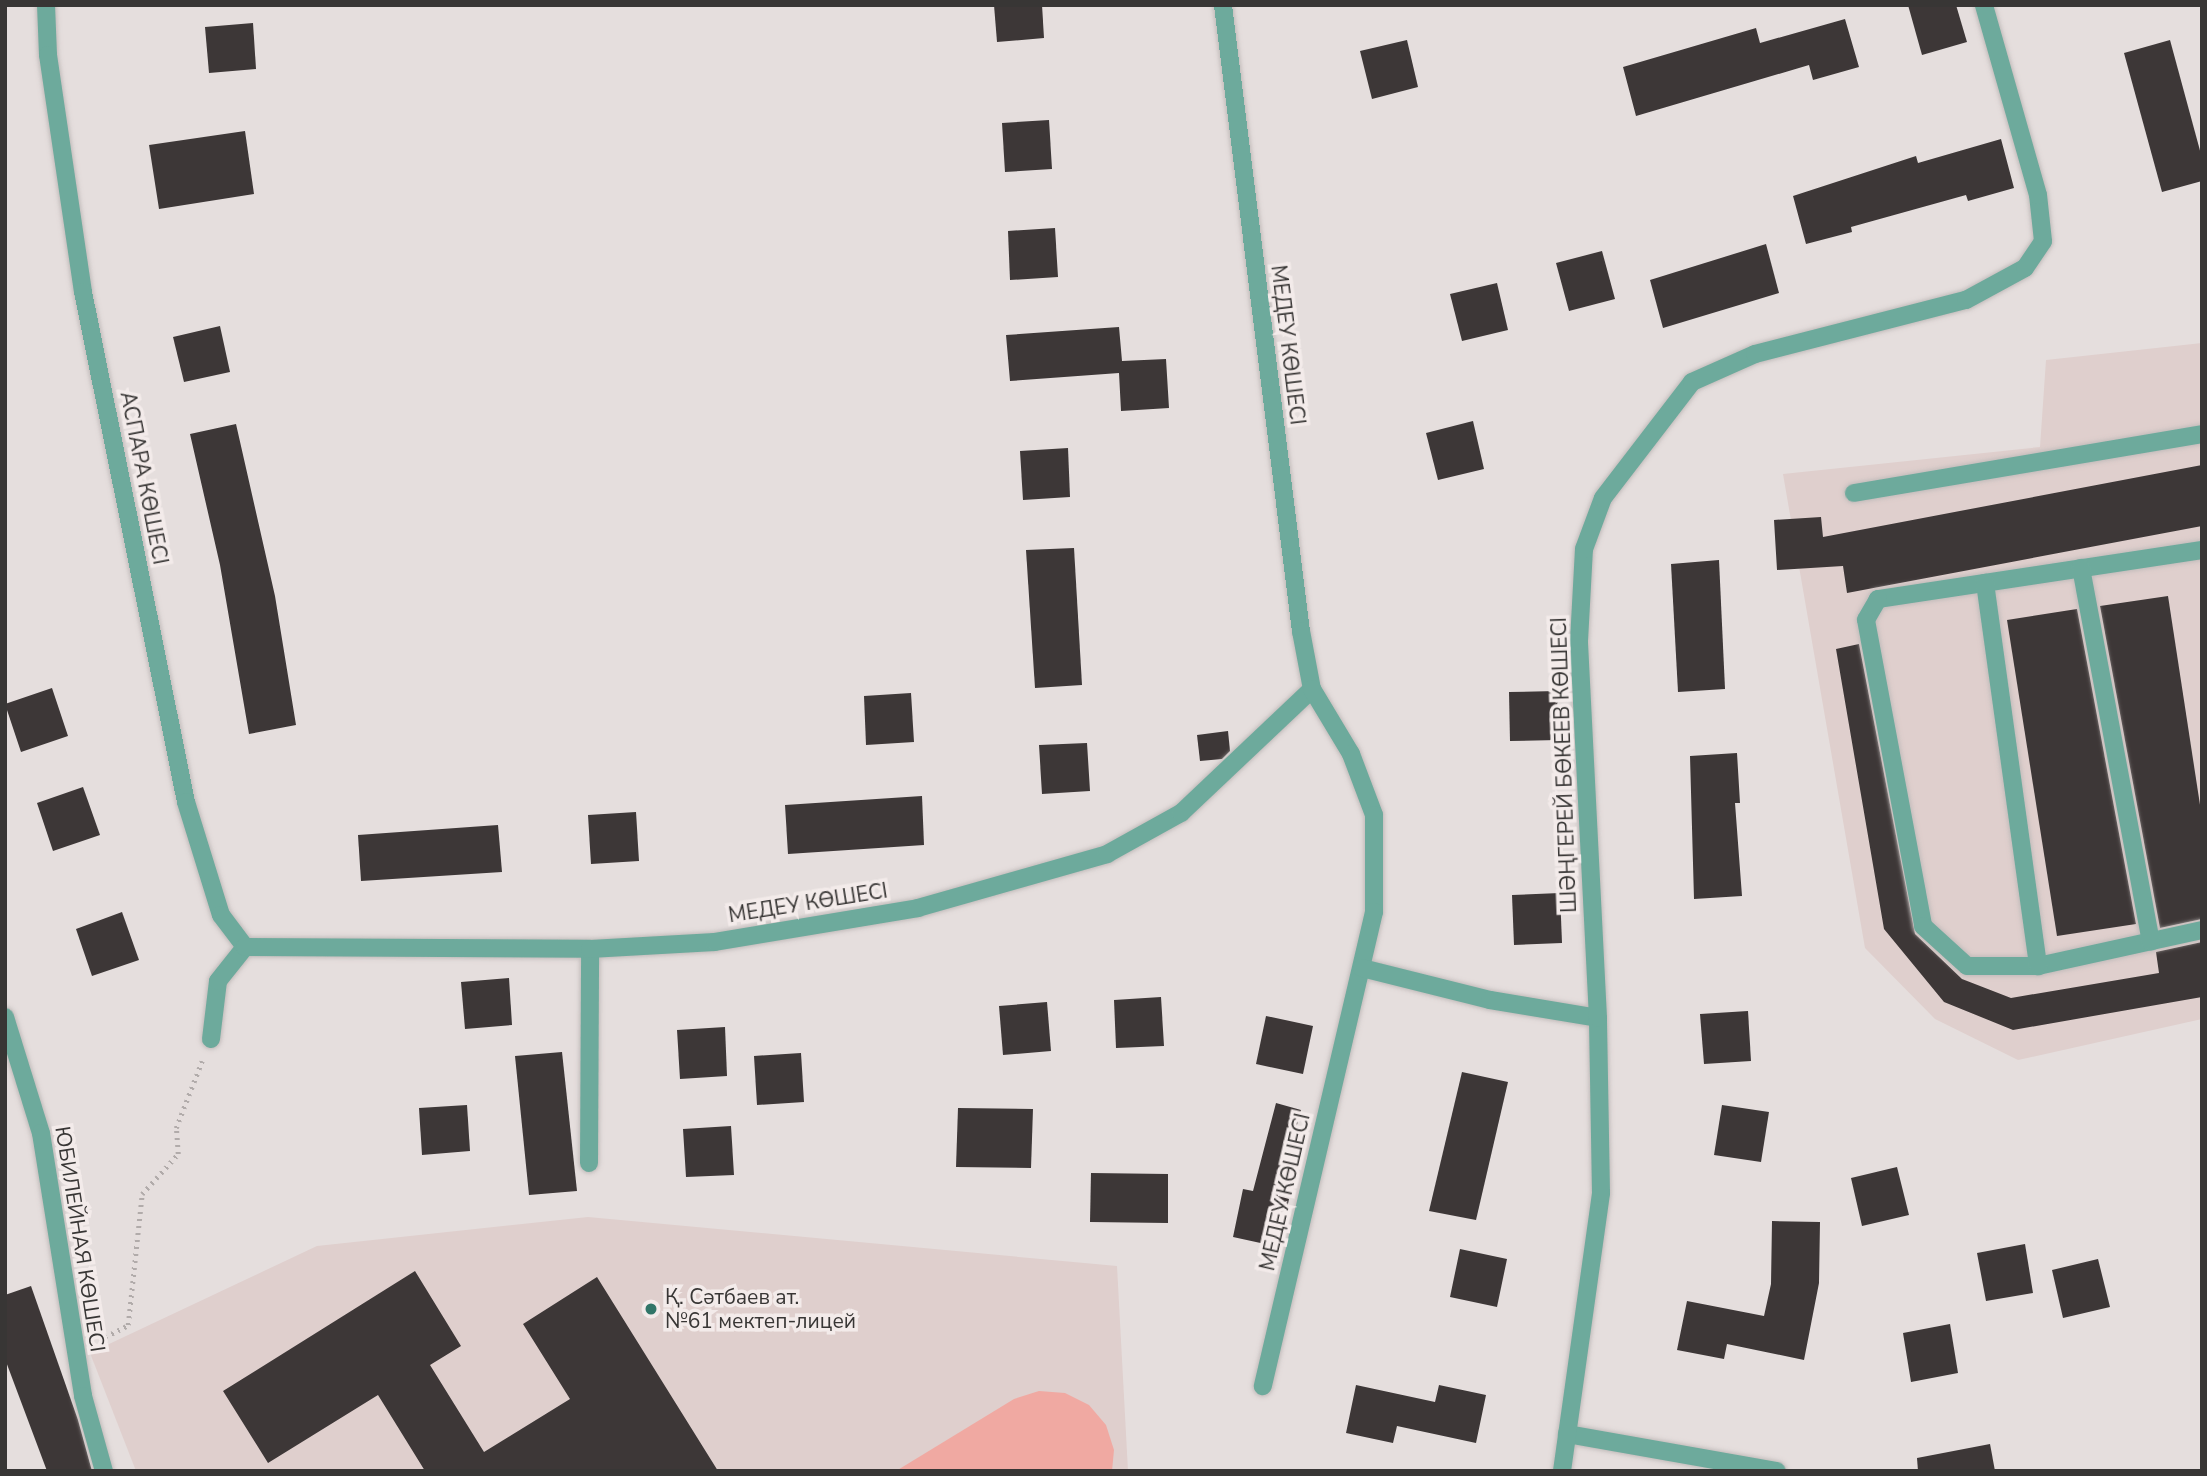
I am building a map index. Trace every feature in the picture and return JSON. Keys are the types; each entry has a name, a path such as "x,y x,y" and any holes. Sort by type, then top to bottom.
{"street":[{"name":"АСПАРА КӨШЕСІ","path":"46,5 48,55 83,292 186,802 221,915 245,947"},
{"name":"МЕДЕУ КӨШЕСІ","path":"1223,5 1312,689 1351,754 1374,815 1374,912 1263,1386"},
{"name":"ШӘҢГЕРЕЙ БӨКЕЕВ КӨШЕСІ","path":"1562,1471 1601,1193 1598,1018 1579,641 1584,549 1603,498 1692,382 1755,354 1966,300 2025,268 2043,241 2038,195 1984,5"},
{"path":"1854,493 2202,434"},
{"path":"2202,550 1878,599 1867,620 1923,926 1968,966 2038,966 2202,930"},
{"path":"2081,568 2151,941"},
{"path":"1984,583 2038,966"},
{"name":"МЕДЕУ КӨШЕСІ","path":"245,947 590,949 715,942 918,908 1107,854 1181,813 1312,689"},
{"path":"211,1039 218,981 245,947"},
{"path":"589,1163 590,949"},
{"path":"1362,968 1490,1000 1598,1018"},
{"name":"ЮБИЛЕЙНАЯ КӨШЕСІ","path":"5,1017 41,1133 76,1352 104,1471"},
{"path":"1567,1434 1777,1471"}],"path":[{"path":"76,1352 128,1325 142,1195 178,1154 176,1128 211,1039"}],"shaded area":[{"path":"2202,343 2202,1019 2018,1060 1935,1019 1865,948 1783,474 2040,447 2046,360"},
{"name":"Қ. Сәтбаев ат. №61 мектеп-лицей","path":"588,1217 1117,1266 1128,1471 136,1471 90,1353 317,1246"},
{"path":"1039,1391 1065,1393 1089,1405 1106,1425 1114,1450 1112,1471 896,1471 1014,1399"}],"building":[{"path":"994,5 1042,5 1044,38 997,42"},
{"path":"1908,5 1956,5 1967,42 1922,55"},
{"path":"1845,19 1859,67 1813,80 1809,65 1636,116 1623,67 1756,28 1760,43"},
{"path":"253,23 256,69 209,73 205,27"},
{"path":"1407,40 1418,87 1372,99 1360,51"},
{"path":"2170,40 2202,158 2202,181 2162,192 2124,53"},
{"path":"1049,120 1052,169 1005,172 1002,123"},
{"path":"245,131 254,194 159,209 149,145"},
{"path":"2001,139 2014,188 1968,201 1966,195 1851,227 1852,232 1806,244 1793,196 1916,156 1918,163"},
{"path":"1055,228 1058,277 1010,280 1008,231"},
{"path":"1766,244 1779,293 1663,328 1650,280"},
{"path":"1602,251 1615,299 1569,311 1556,263"},
{"path":"1497,283 1508,330 1462,341 1450,294"},
{"path":"220,326 230,372 184,382 173,337"},
{"path":"1119,327 1122,361 1166,359 1169,408 1121,411 1119,373 1010,381 1006,335"},
{"path":"1473,421 1484,469 1438,480 1426,433"},
{"path":"236,424 275,596 296,725 249,734 220,565 190,434"},
{"path":"1068,448 1070,497 1023,500 1020,451"},
{"path":"2202,465 2202,526 1847,593 1843,566 1777,570 1774,520 1821,517 1823,537"},
{"path":"1074,548 1082,685 1035,688 1026,550"},
{"path":"1719,560 1725,689 1678,692 1671,564"},
{"path":"2168,596 2202,818 2202,919 2160,928 2100,606"},
{"path":"2077,609 2136,924 2057,936 2007,620"},
{"path":"1859,644 1915,934 1962,979 2011,998 2159,973 2156,952 2202,942 2202,997 2013,1030 1944,1002 1884,929 1836,649"},
{"path":"52,688 68,736 21,752 5,704"},
{"path":"1557,691 1558,740 1510,741 1509,692"},
{"path":"911,693 914,742 866,745 864,696"},
{"path":"1228,731 1230,751 1222,759 1200,761 1197,735"},
{"path":"1087,743 1090,791 1042,794 1039,745"},
{"path":"1737,753 1740,803 1735,803 1742,896 1694,899 1690,756"},
{"path":"83,787 100,835 53,851 37,803"},
{"path":"922,796 924,845 788,854 785,805"},
{"path":"636,812 639,861 591,864 588,815"},
{"path":"498,825 502,872 361,881 358,835"},
{"path":"1560,893 1562,943 1514,945 1512,895"},
{"path":"122,912 139,960 92,976 76,929"},
{"path":"509,978 512,1025 465,1029 461,982"},
{"path":"1161,997 1164,1046 1116,1048 1114,1000"},
{"path":"1047,1002 1051,1051 1003,1055 999,1006"},
{"path":"1748,1011 1751,1061 1704,1064 1700,1014"},
{"path":"1266,1016 1313,1026 1303,1074 1256,1064"},
{"path":"725,1027 727,1076 680,1079 677,1030"},
{"path":"562,1052 577,1191 529,1195 515,1056"},
{"path":"801,1053 804,1102 757,1105 754,1056"},
{"path":"1462,1072 1508,1082 1476,1220 1429,1211"},
{"path":"1276,1103 1301,1110 1278,1196 1289,1199 1279,1247 1233,1237 1243,1189 1253,1191"},
{"path":"467,1105 470,1151 422,1155 419,1108"},
{"path":"1722,1105 1769,1112 1761,1162 1714,1155"},
{"path":"958,1108 1033,1109 1031,1168 956,1167"},
{"path":"731,1126 734,1175 686,1177 683,1129"},
{"path":"1897,1167 1909,1215 1862,1226 1851,1178"},
{"path":"1091,1173 1168,1174 1168,1223 1090,1222"},
{"path":"1772,1221 1820,1222 1819,1283 1804,1360 1727,1344 1724,1359 1677,1350 1687,1301 1764,1316 1771,1284"},
{"path":"2025,1244 2033,1293 1986,1301 1977,1253"},
{"path":"1460,1249 1507,1259 1497,1307 1450,1297"},
{"path":"2098,1259 2110,1307 2063,1318 2052,1270"},
{"path":"415,1271 461,1346 430,1365 484,1452 570,1399 523,1324 597,1277 718,1471 425,1471 378,1395 268,1463 223,1391"},
{"path":"31,1286 78,1420 92,1471 47,1471 5,1359 5,1295"},
{"path":"1950,1324 1958,1373 1911,1382 1903,1333"},
{"path":"1356,1385 1435,1402 1439,1385 1486,1395 1476,1443 1397,1426 1393,1443 1346,1433"},
{"path":"1990,1444 1995,1471 1918,1471 1917,1458"}],"place":[{"name":"Қ. Сәтбаев ат. №61 мектеп-лицей","path":"651,1309"}]}
